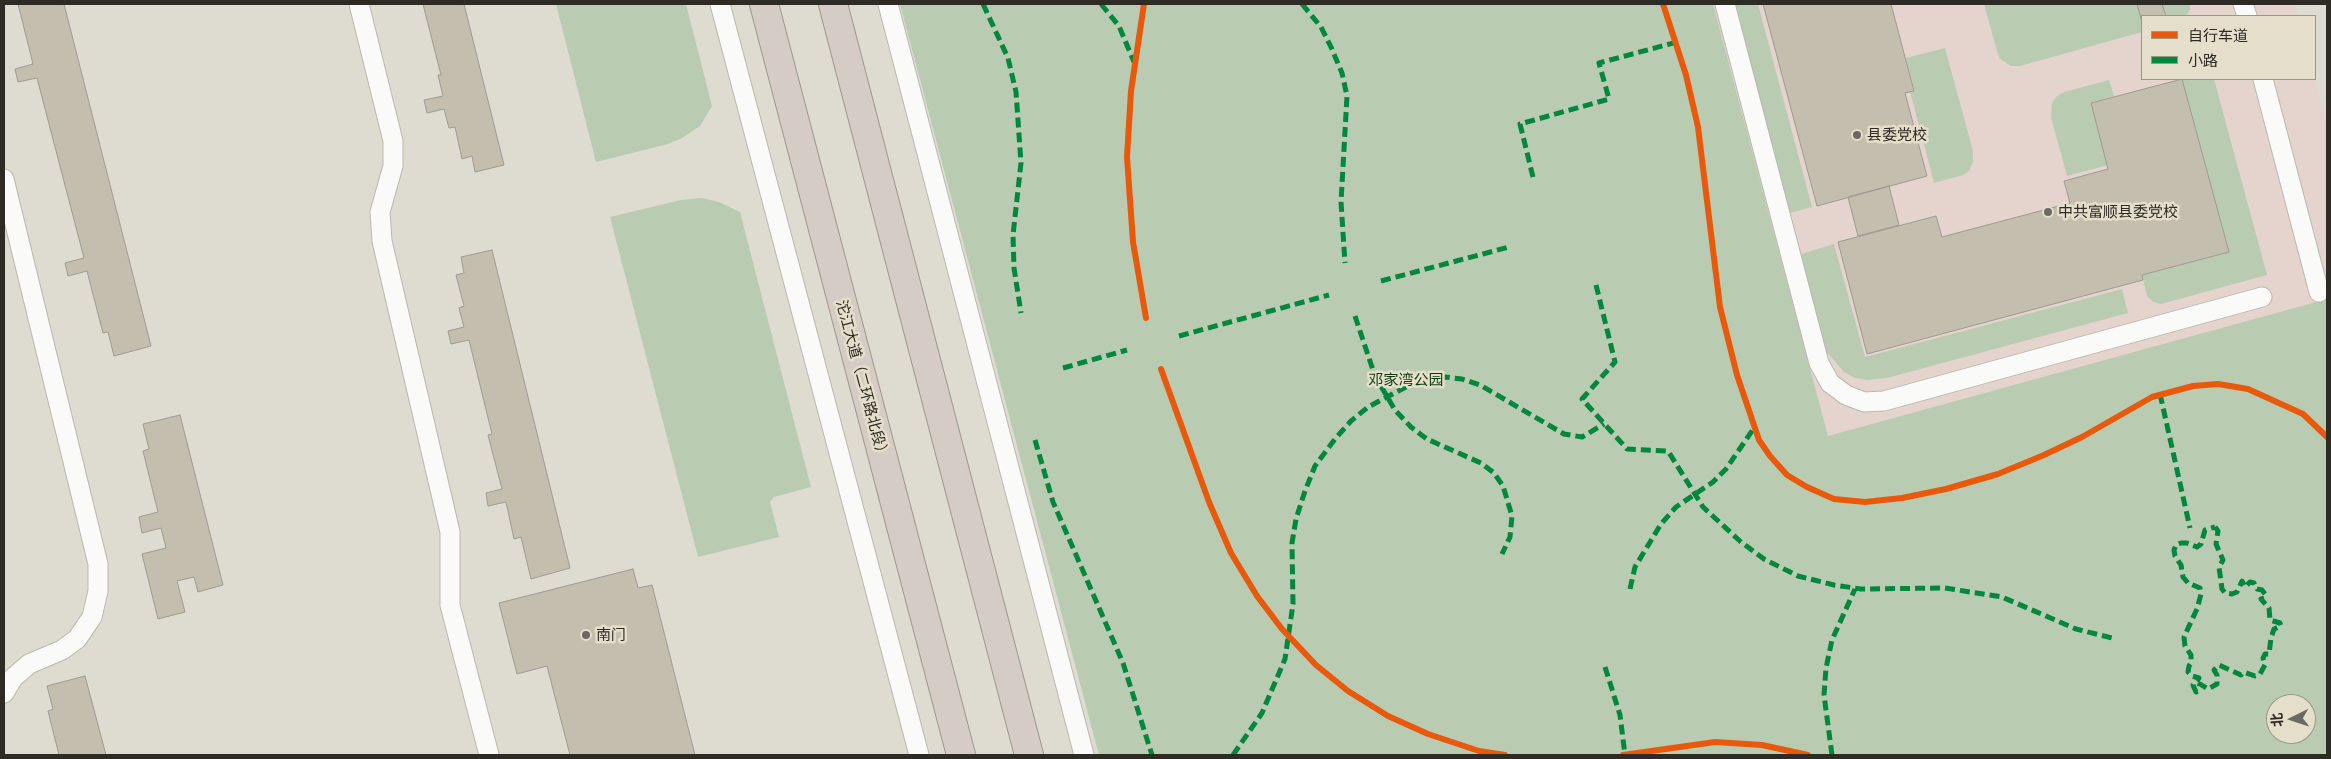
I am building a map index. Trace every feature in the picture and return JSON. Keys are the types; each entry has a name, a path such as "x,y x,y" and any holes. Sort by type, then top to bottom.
{"highway":[{"name":"沱江大道（二环路北段）","path":"764,4 961,755"},
{"path":"833,4 1029,755"}],"lane":[{"path":"359,4 393,141 393,166 380,212 382,241 450,532 450,605 489,755"},
{"path":"720,4 919,755"},
{"path":"888,4 1084,755"},
{"path":"1725,4 1819,363 1830,383 1846,395 1864,402 1884,401 2262,297"},
{"path":"2263,80 2319,292"},
{"path":"4,179 98,564 98,591 92,617 76,639 62,650 29,664 13,678 4,693"}],"shaded area":[{"name":"中共富顺县委党校","path":"1713,4 2295,4 2298,15 2141,15 2141,80 2315,80 2327,125 2327,299 1828,436"}],"green space":[{"path":"556,4 686,4 712,106 700,126 682,138 668,144 596,162"},
{"name":"邓家湾公园","path":"900,4 1713,4 1828,436 2327,299 2327,755 1099,755"},
{"path":"1735,4 1758,4 1812,207 1790,213"},
{"path":"1984,4 2190,4 2190,10 2187,15 2141,15 2141,32 2020,66 2011,66 2000,59"},
{"path":"1945,48 1973,151 1973,162 1969,171 1963,175 1934,183 1910,91 1914,90 1906,58"},
{"path":"2109,80 2114,96 2091,103 2108,165 2067,176 2051,117 2052,103 2057,96 2064,92"},
{"path":"2182,80 2214,80 2267,275 2161,304 2153,302 2147,296 2142,275 2229,252"},
{"path":"701,198 719,202 740,212 811,487 774,497 770,502 779,537 698,557 610,217 681,200"},
{"path":"1834,244 1865,357 2122,289 2128,313 1887,378 1867,380 1855,378 1844,372 1826,351 1801,254"}],"building":[{"path":"18,4 64,4 151,346 114,356 108,332 103,333 87,271 68,276 65,263 84,258 37,78 18,82 15,69 33,64"},
{"path":"423,4 464,4 504,165 475,172 472,156 462,159 455,127 449,128 444,109 427,113 424,100 443,96 438,75 441,75"},
{"name":"县委党校","path":"1763,4 1891,4 1914,91 1905,93 1927,176 1817,206"},
{"path":"2137,4 2162,4 2166,15 2141,15 2141,18"},
{"path":"2182,80 2229,252 2142,275 2143,280 1867,354 1838,242 1936,216 1942,237 2070,203 2064,181 2108,169 2091,103"},
{"path":"1889,186 1899,225 1858,236 1848,197"},
{"path":"492,250 570,568 531,579 521,537 514,539 506,502 488,506 486,493 502,489 488,435 492,434 469,340 451,344 448,331 464,327 459,308 464,306 456,275 464,273 461,257"},
{"path":"180,415 223,585 198,592 194,577 177,581 185,612 158,619 142,554 166,548 161,528 142,533 139,517 158,512 143,451 149,449 143,424"},
{"name":"南门","path":"633,569 638,588 652,585 695,755 570,755 547,666 517,674 499,603"},
{"path":"85,676 106,755 59,755 48,711 53,709 47,686"}],"marked path":[{"path":"983,4 1008,58 1016,92 1021,163 1013,235 1014,268 1021,313"},
{"path":"1101,4 1119,26 1134,62"},
{"path":"1302,4 1321,27 1331,47 1342,73 1347,96 1341,202 1345,263"},
{"path":"1533,177 1520,124 1609,99 1599,63 1677,42"},
{"path":"1381,281 1509,247"},
{"path":"1596,285 1615,362 1582,399 1627,449 1668,451 1703,507 1741,542 1764,559 1798,576 1834,585 1861,589 1945,588 2002,597 2076,629 2116,639"},
{"path":"1179,336 1329,295"},
{"path":"1355,316 1375,376 1395,410 1411,427 1427,439 1481,463 1494,473 1503,486 1512,516 1510,537 1502,554"},
{"path":"1063,368 1127,350"},
{"path":"1233,755 1262,713 1285,659 1293,604 1292,543 1296,519 1305,491 1315,466 1351,421 1368,407 1404,388 1417,382 1445,377 1462,379 1480,385 1564,434 1582,437 1604,424"},
{"path":"2160,394 2190,528"},
{"path":"1630,589 1635,567 1661,524 1676,507 1713,482 1726,469 1754,428"},
{"path":"1035,440 1053,502 1123,663 1152,755"},
{"path":"2215,527 2218,531 2216,544 2223,560 2219,567 2222,589 2225,593 2232,594 2237,592 2242,581 2245,587 2250,582 2254,583 2257,589 2262,590 2265,594 2265,598 2261,599 2269,608 2270,620 2280,623 2281,626 2274,629 2269,654 2265,654 2263,658 2265,665 2260,674 2255,676 2244,672 2241,675 2219,665 2214,670 2217,675 2217,684 2208,689 2200,684 2196,692 2193,685 2199,678 2192,676 2188,672 2191,655 2185,646 2184,637 2197,609 2201,594 2200,588 2188,583 2183,577 2181,565 2175,556 2174,550 2176,545 2181,543 2197,547 2201,544 2205,530 2215,527"},
{"path":"1832,755 1824,695 1826,668 1832,640 1855,589"},
{"path":"1605,667 1620,715 1625,755"}],"cycle path":[{"path":"1144,4 1131,91 1127,157 1133,242 1146,318"},
{"path":"1663,4 1686,75 1698,127 1720,307 1737,375 1759,440 1787,475 1807,487 1834,499 1865,502 1902,498 1946,489 1998,474 2044,455 2082,437 2152,397 2193,386 2218,384 2248,389 2303,414 2327,437"},
{"path":"1161,369 1209,502 1231,553 1257,596 1282,629 1316,665 1348,691 1388,716 1428,734 1479,751 1505,755"},
{"path":"1623,755 1715,742 1762,745 1808,755"}],"place":[{"name":"县委党校","path":"1857,135"},
{"name":"中共富顺县委党校","path":"2048,212"},
{"name":"南门","path":"586,635"}]}
